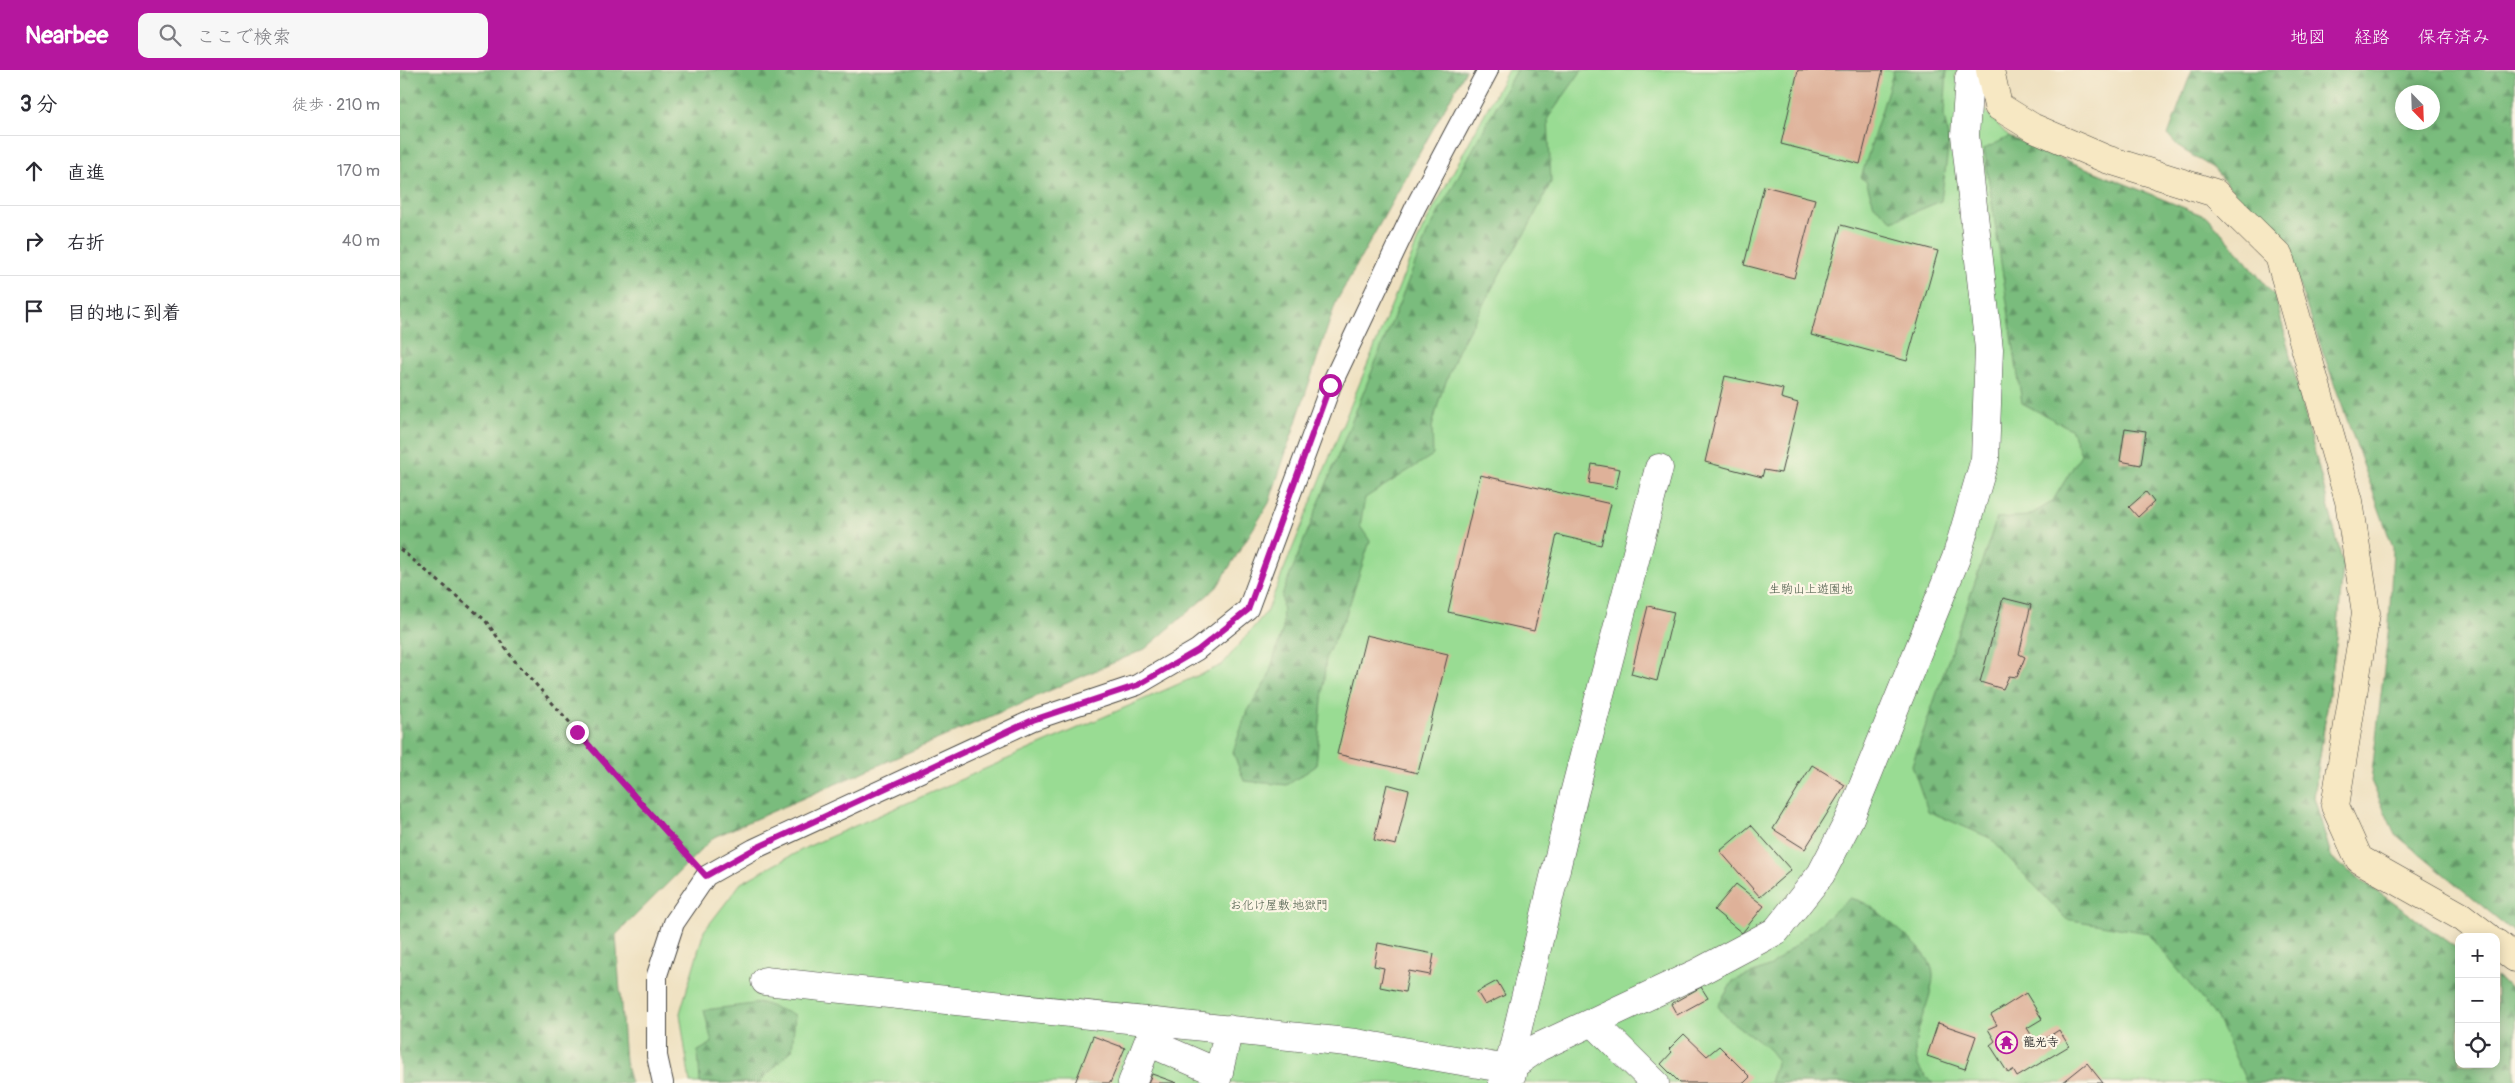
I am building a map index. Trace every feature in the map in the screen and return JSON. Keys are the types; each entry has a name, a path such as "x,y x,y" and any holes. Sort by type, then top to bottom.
{"street":[{"path":"1510,1078 1538,1047 1594,1023 1776,931 1822,874 1850,818 1956,558 1985,459 1989,349 1965,134 1969,78 1975,70"},
{"path":"1990,70 1998,106 2032,127 2106,159 2215,193 2279,256 2349,501 2366,613 2335,806 2359,859 2462,917 2483,933"},
{"path":"1510,1078 1574,794 1659,468"},
{"path":"2500,946 2515,958"},
{"path":"765,981 1356,1043 1510,1078"},
{"path":"1594,1023 1655,1083"},
{"path":"1132,1083 1148,1042 1217,1078 1229,1029"}],"lane":[{"path":"663,1083 657,1056 657,975 674,923 706,876 754,849 1033,720 1138,685 1198,650 1248,610 1330,385 1416,206 1488,70"}],"path":[{"path":"400,549 486,620 514,660 706,876"}],"green space":[{"path":"400,70 1466,70 1336,302 1269,503 1217,587 1145,649 714,837 616,935 625,1062 631,1083 400,1083"},
{"name":"生駒山上遊園地","path":"1508,70 1958,70 1955,77 2009,137 2209,218 2275,296 2343,564 2337,638 2314,797 2332,859 2455,947 2455,1068 2500,1068 2500,980 2515,991 2515,1083 690,1083 680,1013 704,931 741,883 807,847 1222,665 1267,611 1422,230"},
{"path":"1516,70 1582,70 1548,118 1551,182 1528,228 1502,270 1459,349 1440,397 1432,427 1433,455 1365,498 1360,526 1370,541 1346,615 1326,657 1316,766 1287,785 1244,781 1233,752 1246,714 1268,678 1283,628 1282,595 1427,234"},
{"path":"1894,70 1947,70 1944,115 1949,143 1941,201 1893,221 1874,205 1866,181 1861,178"},
{"path":"2192,70 2515,70 2515,933 2395,834 2371,781 2389,625 2393,548 2290,260 2213,168 2180,148 2168,135"},
{"path":"2009,137 2209,218 2275,296 2343,564 2337,638 2314,797 2332,859 2455,947 2455,1068 2500,1068 2500,980 2515,991 2515,1083 2247,1083 2217,1018 2148,933 2066,919 1990,838 1928,811 1912,765 1997,518 2028,516 2052,502 2081,454 2071,429 2022,403 1984,149"},
{"path":"1850,898 1870,906 1881,914 1915,944 1930,963 1933,977 1931,991 1915,1047 1916,1060 1922,1072 1933,1083 1770,1083 1777,1060 1764,1045 1731,1021 1718,1006 1733,981 1771,966"},
{"path":"762,1003 795,1015 792,1050 759,1083 700,1083 698,1051 712,1043 704,1010"}],"building":[{"path":"1798,70 1883,70 1860,164 1781,144"},
{"path":"1764,186 1815,199 1794,278 1744,265"},
{"path":"1841,225 1938,251 1907,361 1811,335"},
{"path":"1725,376 1783,389 1781,398 1798,403 1781,473 1764,470 1762,477 1705,462"},
{"path":"2125,428 2146,431 2141,465 2120,461"},
{"path":"1592,464 1620,469 1616,488 1589,483"},
{"path":"1480,475 1611,504 1601,545 1557,535 1534,631 1448,612"},
{"path":"2146,492 2154,502 2138,517 2129,507"},
{"path":"2003,598 2031,605 2019,654 2025,657 2017,677 2009,676 2003,689 1980,682"},
{"path":"1648,606 1674,612 1657,681 1631,674"},
{"path":"1366,635 1448,654 1418,773 1337,754"},
{"path":"1812,765 1845,785 1805,849 1773,829"},
{"path":"1387,784 1409,790 1396,845 1374,840"},
{"path":"1751,825 1791,870 1760,897 1720,851"},
{"path":"1736,884 1764,906 1742,933 1714,910"},
{"path":"1378,943 1434,954 1430,975 1409,971 1405,992 1380,987 1384,968 1374,966"},
{"path":"1497,981 1505,995 1485,1005 1477,992"},
{"path":"1701,987 1708,998 1677,1015 1671,1004"},
{"path":"2026,993 2042,1019 2027,1028 2037,1044 2059,1030 2069,1046 2017,1077 2013,1070 2008,1073 1990,1045 1995,1041 1988,1029 1997,1025 1991,1015"},
{"path":"1938,1023 1976,1036 1965,1069 1927,1056"},
{"path":"1684,1034 1707,1056 1719,1046 1750,1077 1744,1083 1680,1083 1661,1064 1672,1052 1669,1049"},
{"path":"1093,1036 1125,1048 1110,1083 1075,1083"},
{"path":"2087,1063 2103,1083 2062,1083"},
{"path":"1152,1074 1177,1083 1148,1083"}],"place":[{"name":"龍光寺","path":"2007,1042"}],"route":[{"path":"577,732 706,876 754,849 1033,720 1138,685 1198,650 1248,610 1330,385"}],"park label":[{"name":"お化け屋敷 地獄門","path":"1279,905"}]}
